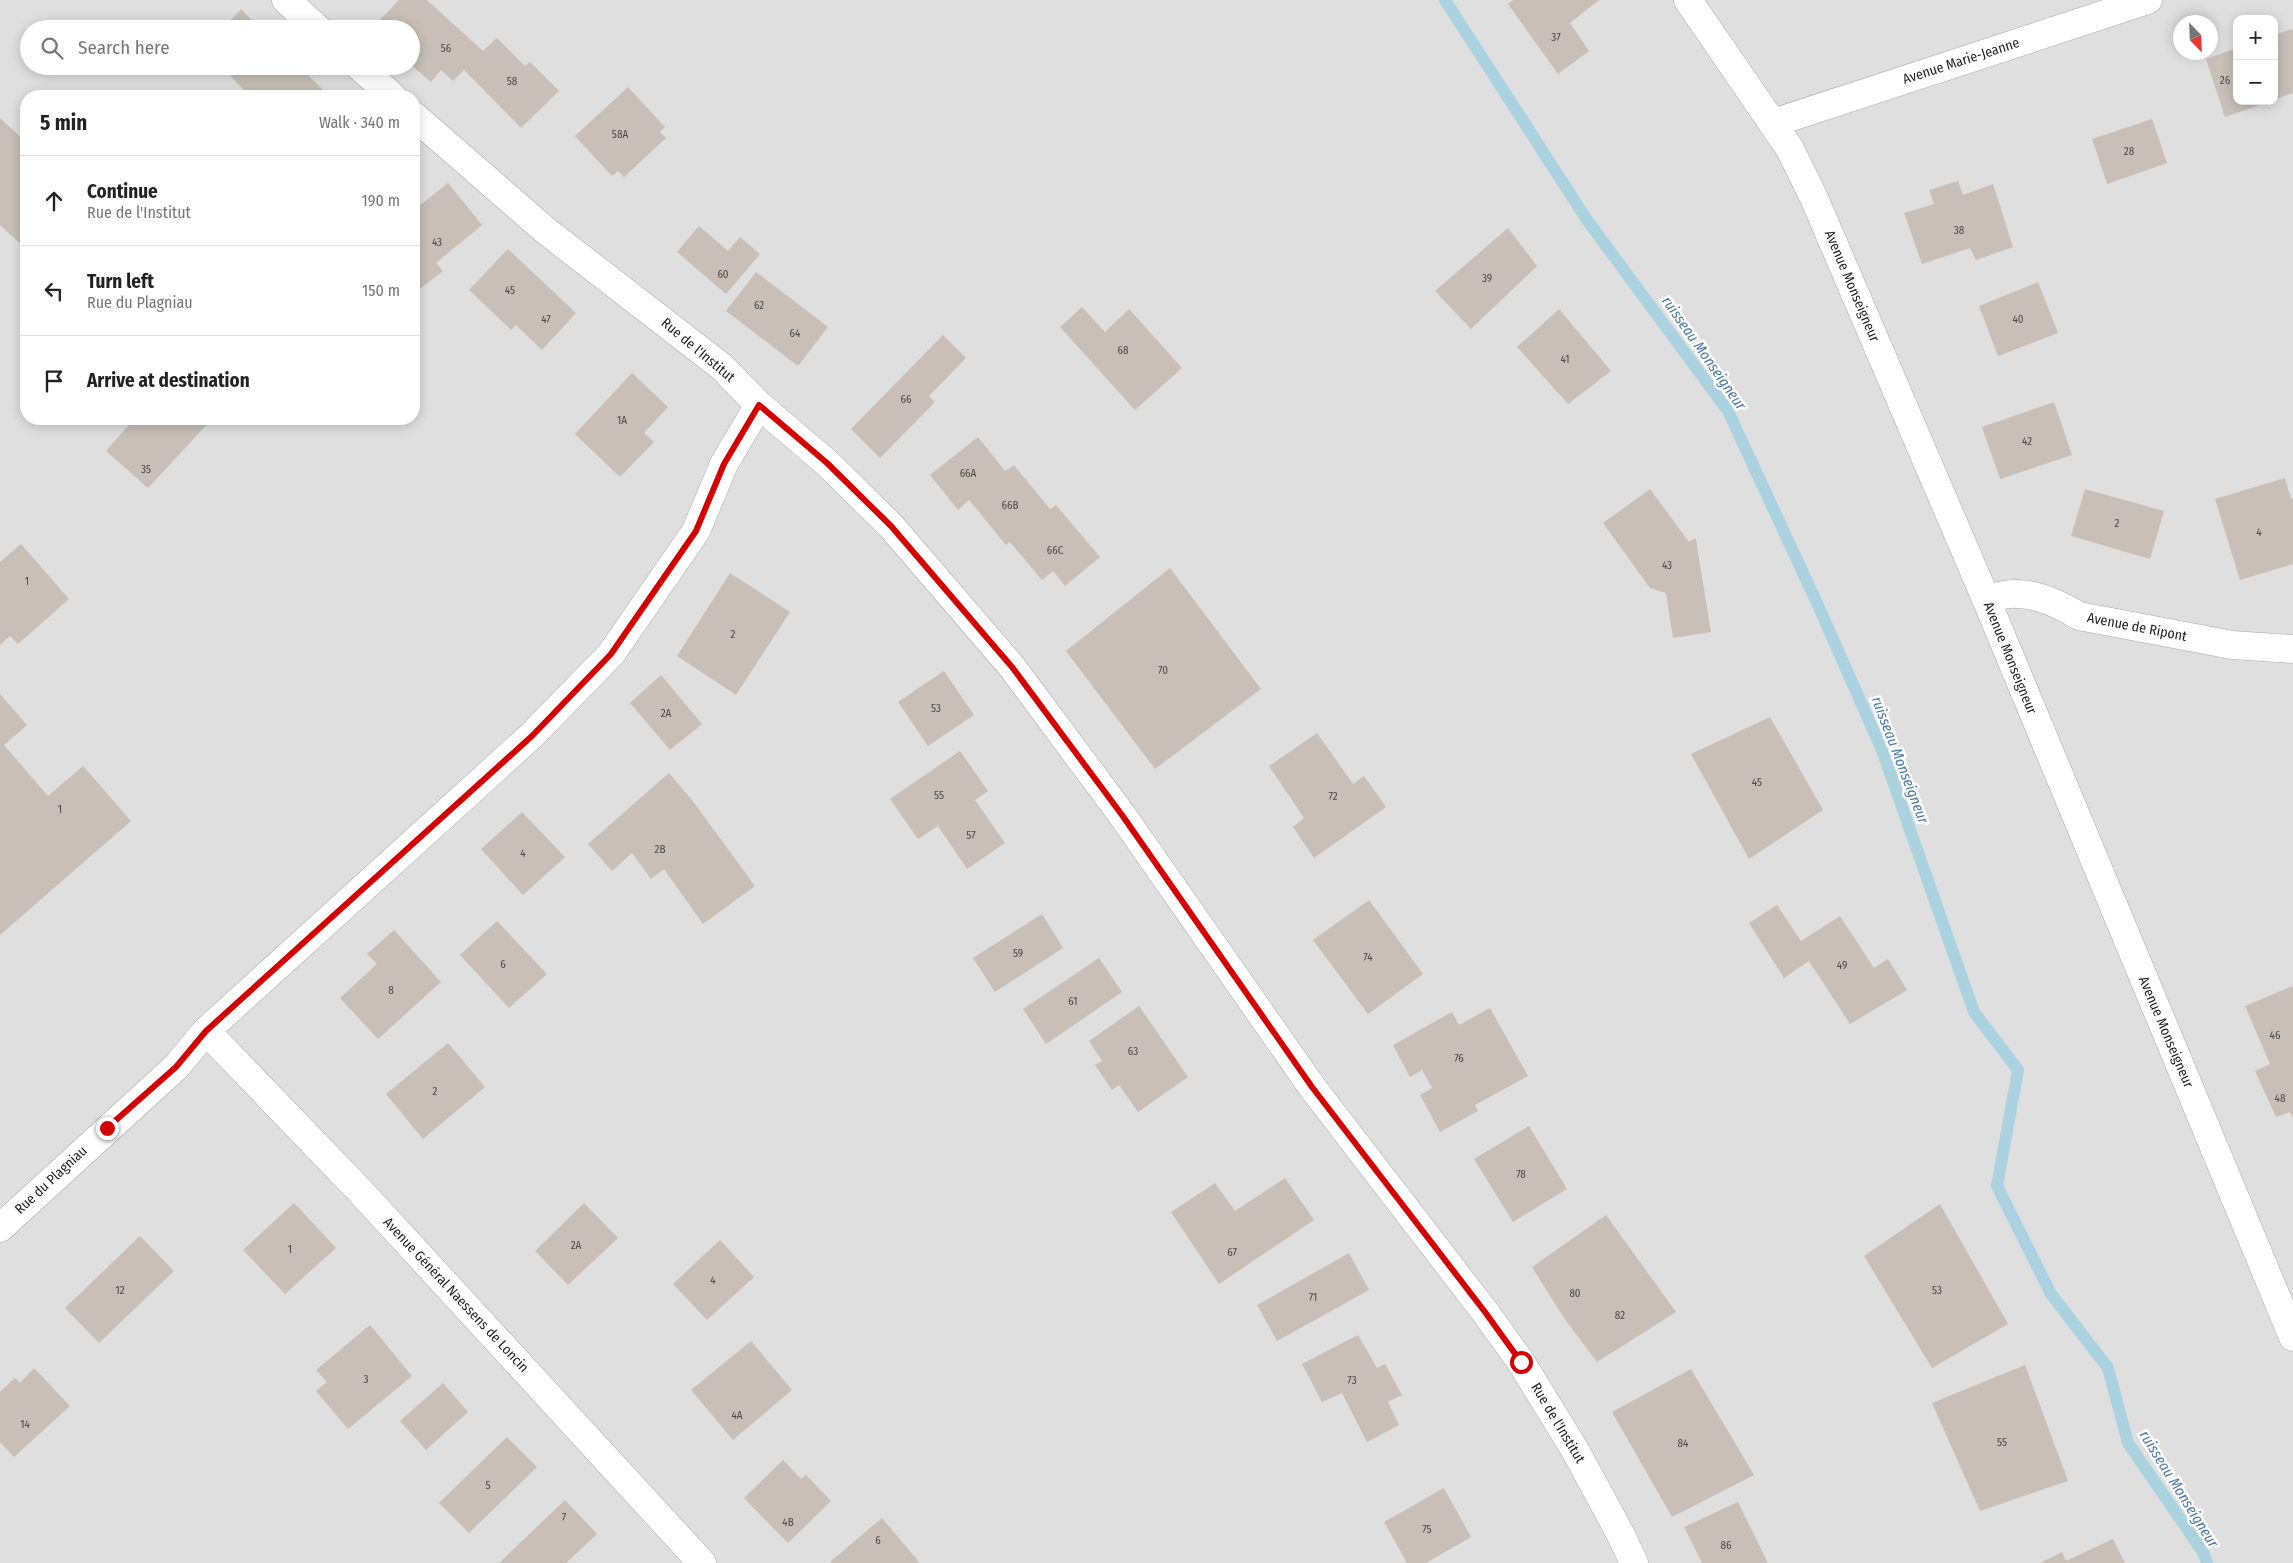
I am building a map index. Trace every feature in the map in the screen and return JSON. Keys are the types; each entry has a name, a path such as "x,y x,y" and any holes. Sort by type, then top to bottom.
{"street":[{"path":"286,0 308,20"},
{"name":"Avenue Monseigneur","path":"1688,0 1790,149 1814,198 1986,599 2293,1337"},
{"name":"Avenue Marie-Jeanne","path":"1773,123 2148,0"},
{"path":"369,75 385,90"},
{"name":"Rue de l'Institut","path":"420,121 546,230 722,367 759,405 827,463 891,526 1012,667 1122,815 1312,1087 1485,1312 1521,1362 1575,1450 1621,1534 1634,1563"},
{"name":"Rue du Plagniau","path":"0,1228 176,1067 206,1031 532,736 611,654 696,531 724,464 759,405"},
{"name":"Avenue de Ripont","path":"1986,599 2016,594 2042,599 2066,608 2079,616 2232,645 2293,649"},
{"name":"Avenue Général Naessens de Loncin","path":"206,1031 361,1192 702,1563"}],"shaded area":[{"path":"0,0 2293,0 2293,1563 0,1563"}],"building":[{"path":"399,0 427,0 483,51 497,38 525,66 530,62 559,91 521,128 464,70 453,81 441,70 431,82 420,73 420,20 380,20"},
{"path":"1513,0 1599,0 1570,23 1589,51 1558,74 1508,4"},
{"path":"241,9 252,20 231,20"},
{"path":"2293,29 2293,93 2278,99 2278,60 2278,34"},
{"path":"2233,49 2233,105 2260,105 2225,117 2206,60 2218,60 2218,55"},
{"path":"233,75 308,75 323,90 244,90 231,77"},
{"path":"628,87 665,127 660,132 666,138 624,177 618,171 612,176 575,136"},
{"path":"0,118 20,136 20,243 0,225"},
{"path":"2152,119 2167,163 2107,184 2092,139"},
{"path":"1958,181 1963,195 1993,184 2013,247 1976,260 1970,248 1922,264 1904,213 1934,204 1929,190"},
{"path":"448,183 482,225 436,263 443,271 420,289 420,205"},
{"path":"699,226 728,251 740,237 760,254 726,294 677,252"},
{"path":"1508,228 1537,266 1471,329 1435,291"},
{"path":"508,249 576,313 542,350 516,325 511,330 469,290"},
{"path":"756,272 828,327 798,366 726,311"},
{"path":"2038,282 2058,333 1998,356 1979,306"},
{"path":"1082,307 1105,332 1129,309 1182,368 1135,410 1060,327"},
{"path":"1559,309 1611,371 1568,404 1517,347"},
{"path":"943,335 966,358 929,396 935,402 880,458 851,429"},
{"path":"632,373 668,407 644,433 654,442 620,477 575,434"},
{"path":"2054,402 2072,455 2000,479 1982,427"},
{"path":"129,425 206,425 148,488 106,451"},
{"path":"978,437 1005,471 1014,465 1050,509 1056,505 1100,557 1065,586 1053,571 1042,580 1010,542 1006,545 969,500 958,510 930,475"},
{"path":"2285,478 2291,499 2293,498 2293,564 2240,580 2215,499"},
{"path":"1650,489 1689,542 1695,538 1696,540 1711,632 1673,638 1666,593 1650,588 1603,523"},
{"path":"2085,489 2164,511 2150,559 2071,536"},
{"path":"21,544 69,599 18,644 10,636 0,645 0,562"},
{"path":"1170,568 1261,689 1155,769 1066,651"},
{"path":"730,573 790,612 736,695 677,656"},
{"path":"944,671 974,715 928,746 898,702"},
{"path":"661,675 702,724 670,750 630,703"},
{"path":"0,694 27,725 4,745 48,796 83,766 131,821 0,935"},
{"path":"1770,717 1823,810 1749,859 1691,754"},
{"path":"1317,733 1353,784 1364,776 1386,807 1314,858 1293,827 1304,818 1269,766"},
{"path":"960,751 988,791 975,800 1005,843 967,869 938,826 918,839 890,799"},
{"path":"669,773 692,800 755,886 703,924 664,869 651,879 632,853 612,871 588,844"},
{"path":"522,812 565,857 523,895 481,849"},
{"path":"1369,900 1423,974 1368,1014 1313,940"},
{"path":"1777,905 1801,941 1840,916 1874,968 1888,959 1907,990 1850,1024 1809,961 1784,978 1749,923"},
{"path":"1042,914 1063,948 995,992 973,958"},
{"path":"497,921 547,974 509,1008 460,955"},
{"path":"394,930 441,982 378,1039 340,998 377,964 367,954"},
{"path":"1099,958 1122,992 1046,1044 1023,1009"},
{"path":"2293,986 2293,1118 2290,1112 2276,1117 2255,1071 2270,1064 2245,1006"},
{"path":"1139,1006 1188,1077 1138,1112 1119,1085 1112,1090 1095,1065 1102,1061 1089,1041"},
{"path":"1490,1008 1528,1076 1475,1105 1478,1111 1440,1132 1420,1095 1432,1088 1422,1070 1410,1077 1393,1045 1452,1012 1459,1025"},
{"path":"448,1043 485,1087 423,1139 386,1094"},
{"path":"1529,1126 1567,1189 1513,1222 1474,1159"},
{"path":"1285,1178 1314,1220 1219,1284 1171,1212 1215,1183 1235,1211"},
{"path":"294,1203 336,1248 285,1294 243,1250"},
{"path":"584,1203 618,1238 568,1285 535,1251"},
{"path":"1940,1204 2008,1324 1932,1368 1864,1256"},
{"path":"1606,1215 1676,1312 1597,1362 1564,1318 1532,1267"},
{"path":"140,1236 174,1271 99,1343 65,1308"},
{"path":"720,1240 754,1277 707,1320 673,1284"},
{"path":"1349,1253 1369,1290 1277,1341 1257,1305"},
{"path":"370,1325 412,1376 348,1429 316,1391 327,1382 316,1370"},
{"path":"1358,1335 1377,1368 1385,1364 1402,1395 1388,1402 1399,1425 1367,1442 1342,1393 1322,1402 1302,1364"},
{"path":"751,1341 792,1390 733,1440 691,1390"},
{"path":"2025,1365 2068,1481 1980,1511 1932,1403"},
{"path":"34,1368 70,1406 14,1457 0,1442 0,1392 15,1378 20,1383"},
{"path":"1691,1369 1754,1475 1672,1517 1612,1412"},
{"path":"443,1383 468,1412 426,1450 400,1421"},
{"path":"507,1437 537,1467 469,1533 439,1503"},
{"path":"783,1460 801,1479 806,1475 831,1501 788,1543 744,1498"},
{"path":"1444,1488 1471,1537 1426,1563 1407,1563 1384,1522"},
{"path":"565,1500 597,1534 566,1563 499,1563"},
{"path":"1738,1502 1768,1563 1702,1563 1684,1527"},
{"path":"882,1518 920,1563 830,1562"},
{"path":"2113,1539 2125,1563 2040,1563 2062,1552 2066,1561"}],"waterway":[{"name":"ruisseau Monseigneur","path":"1445,0 1587,220 1728,411 1817,603 1882,750 1974,1012 2018,1070 1997,1186 2051,1294 2108,1368 2128,1443 2203,1552 2207,1563"}],"route":[{"path":"107,1128 176,1067 206,1031 493,769 532,736 611,654 696,531 724,464 759,405 827,463 891,526 1012,667 1206,932 1312,1087 1485,1312 1521,1362"}]}
